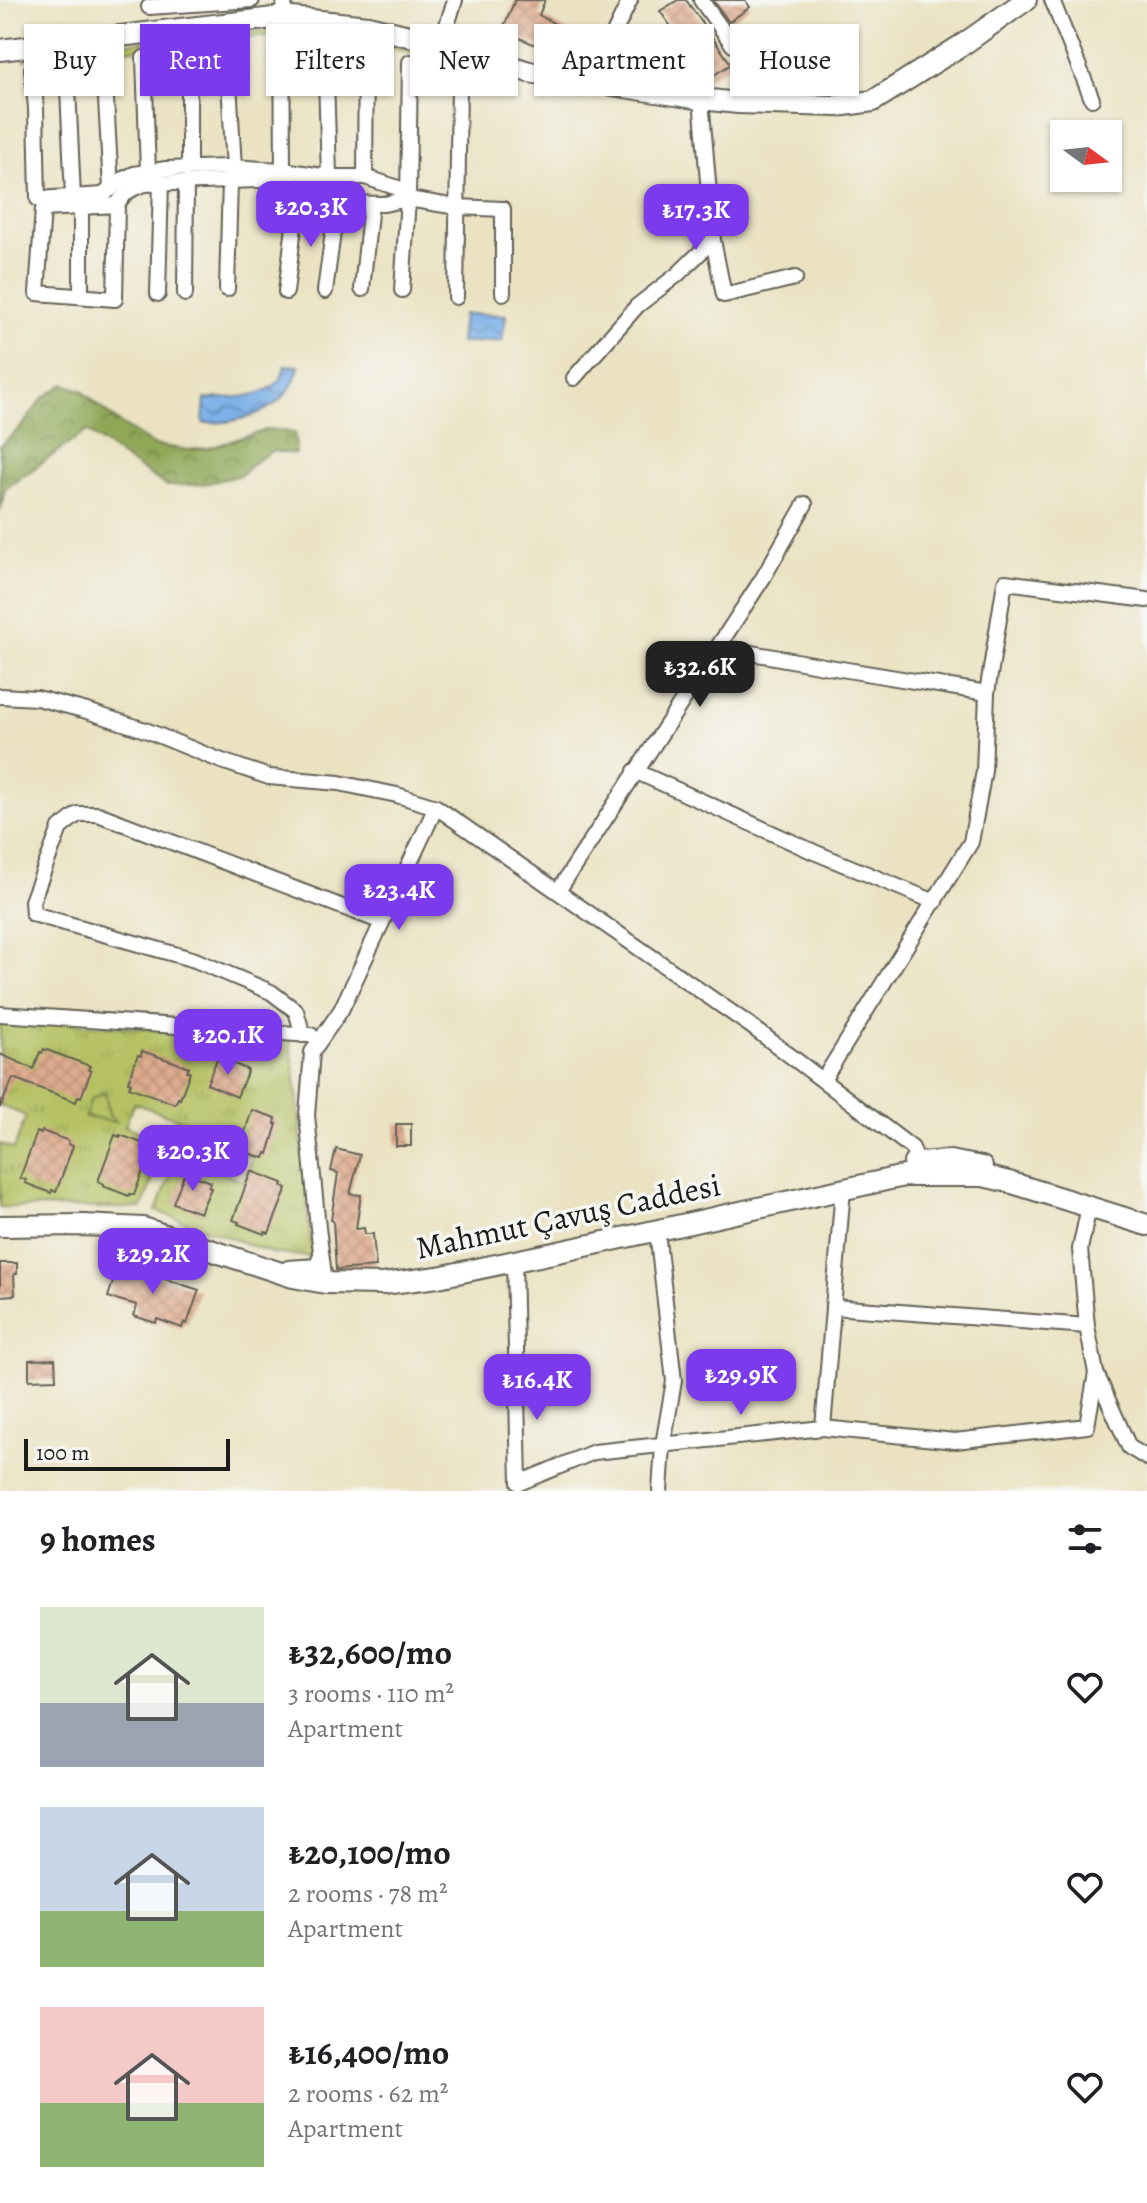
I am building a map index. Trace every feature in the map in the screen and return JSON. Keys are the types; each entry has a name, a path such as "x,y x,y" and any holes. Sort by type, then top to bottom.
{"main road":[{"path":"683,96 738,103 837,106 873,101 941,59 1026,0"},
{"path":"223,24 284,9 410,36"},
{"path":"0,50 140,34"},
{"path":"0,1218 145,1222 288,1268 371,1275 445,1265 869,1171 920,1168 950,1161 1039,1181 1147,1214"},
{"name":"Mahmut Çavuş Caddesi","path":"0,1226 143,1228 276,1272 324,1271 383,1284 438,1277 657,1231 904,1176 920,1168 1009,1182 1147,1225"}],"street":[{"path":"149,7 252,0"},
{"path":"447,24 455,0"},
{"path":"618,24 630,0"},
{"path":"701,0 730,41"},
{"path":"1052,0 1092,99"},
{"path":"219,24 223,2"},
{"path":"283,170 284,9"},
{"path":"402,290 408,199 410,62"},
{"path":"35,96 38,199 117,205"},
{"path":"69,96 81,296"},
{"path":"106,96 111,189"},
{"path":"145,96 148,172"},
{"path":"185,294 189,96"},
{"path":"227,289 232,174 229,96"},
{"path":"327,96 329,177"},
{"path":"365,177 366,96"},
{"path":"456,297 459,96"},
{"path":"701,99 713,240 724,295 795,278"},
{"path":"188,175 133,187 123,194 117,205 115,299 37,293 43,209 103,195 134,174 232,174 283,170 329,177 365,177 398,188 408,199"},
{"path":"232,174 288,179 297,202 286,292"},
{"path":"158,294 161,182"},
{"path":"297,202 371,204 408,199 457,207 503,209 503,293"},
{"path":"325,291 337,203"},
{"path":"362,289 371,204"},
{"path":"574,378 637,306 677,275 713,240"},
{"path":"558,891 719,647 805,504"},
{"path":"823,1080 971,842 984,771 987,693 1005,582 1147,600"},
{"path":"719,647 987,693"},
{"path":"0,696 37,698 87,711 269,777 339,783 436,807 751,1026 912,1148 920,1168"},
{"path":"635,771 814,852 935,902"},
{"path":"324,1271 307,1115 312,1052 341,1010 436,807"},
{"path":"303,1035 296,1011 271,992 195,960 33,914 32,901 60,828 78,814 98,814 382,922"},
{"path":"0,1014 323,1036"},
{"path":"823,1428 843,1189"},
{"path":"1089,1207 1080,1249 1087,1326 1096,1373 1129,1447 1147,1458"},
{"path":"657,1231 674,1381 663,1445 660,1491"},
{"path":"514,1261 519,1483 594,1452 823,1428 955,1441 1087,1426 1096,1373"},
{"path":"833,1307 1087,1326"}],"green space":[{"path":"266,30 266,36 250,37 250,31"},
{"path":"140,42 140,48 124,50 124,43"},
{"path":"394,44 410,48 410,53 394,49"},
{"path":"64,384 81,390 118,422 154,445 188,450 209,448 269,429 295,433 296,454 272,451 241,475 204,484 167,486 87,431 5,489 0,511 0,446 21,427 43,398"},
{"path":"0,1018 290,1039 312,1257 272,1253 156,1211 182,1148 186,1148 183,1159 244,1181 253,1158 220,1146 223,1135 134,1103 125,1126 166,1143 142,1208 0,1207 0,1144 14,1149 26,1116 0,1105"},
{"path":"105,1092 109,1115 116,1122 85,1117 91,1099"}],"water":[{"path":"463,314 506,315 502,341 460,343"},
{"path":"285,365 299,366 294,381 275,403 249,417 203,423 205,399 247,396 267,390 281,378"}],"building":[{"path":"515,0 545,0 539,15 555,24 534,24 534,44 518,38 518,24 505,24"},
{"path":"678,0 686,0 703,24 669,24 660,11"},
{"path":"713,0 745,0 750,7 729,22"},
{"path":"714,40 730,63 714,75"},
{"path":"44,1049 90,1066 81,1097 78,1096 76,1102 13,1078 0,1108 0,1054 34,1069"},
{"path":"142,1051 189,1067 180,1099 175,1104 129,1087 131,1083 128,1082"},
{"path":"217,1059 248,1070 237,1097 207,1084"},
{"path":"252,1110 276,1118 268,1154 264,1158 239,1150"},
{"path":"396,1124 411,1124 411,1146 396,1146"},
{"path":"42,1131 69,1141 68,1144 73,1146 56,1192 52,1190 51,1193 20,1178 37,1132 41,1134"},
{"path":"115,1135 148,1145 147,1148 151,1149 134,1195 103,1186 98,1181"},
{"path":"336,1149 360,1155 350,1194 361,1195 356,1229 364,1228 365,1234 373,1234 376,1267 336,1270 331,1220 338,1173 331,1171"},
{"path":"251,1171 283,1183 282,1186 287,1188 269,1233 264,1234 233,1220"},
{"path":"185,1172 211,1182 200,1213 173,1203"},
{"path":"113,1262 199,1290 187,1324 184,1322 182,1328 157,1319 156,1323 134,1316 137,1305 108,1297 115,1276 109,1274"},
{"path":"0,1263 17,1263 15,1295 0,1296"},
{"path":"55,1359 56,1379 29,1380 29,1360"}]}
